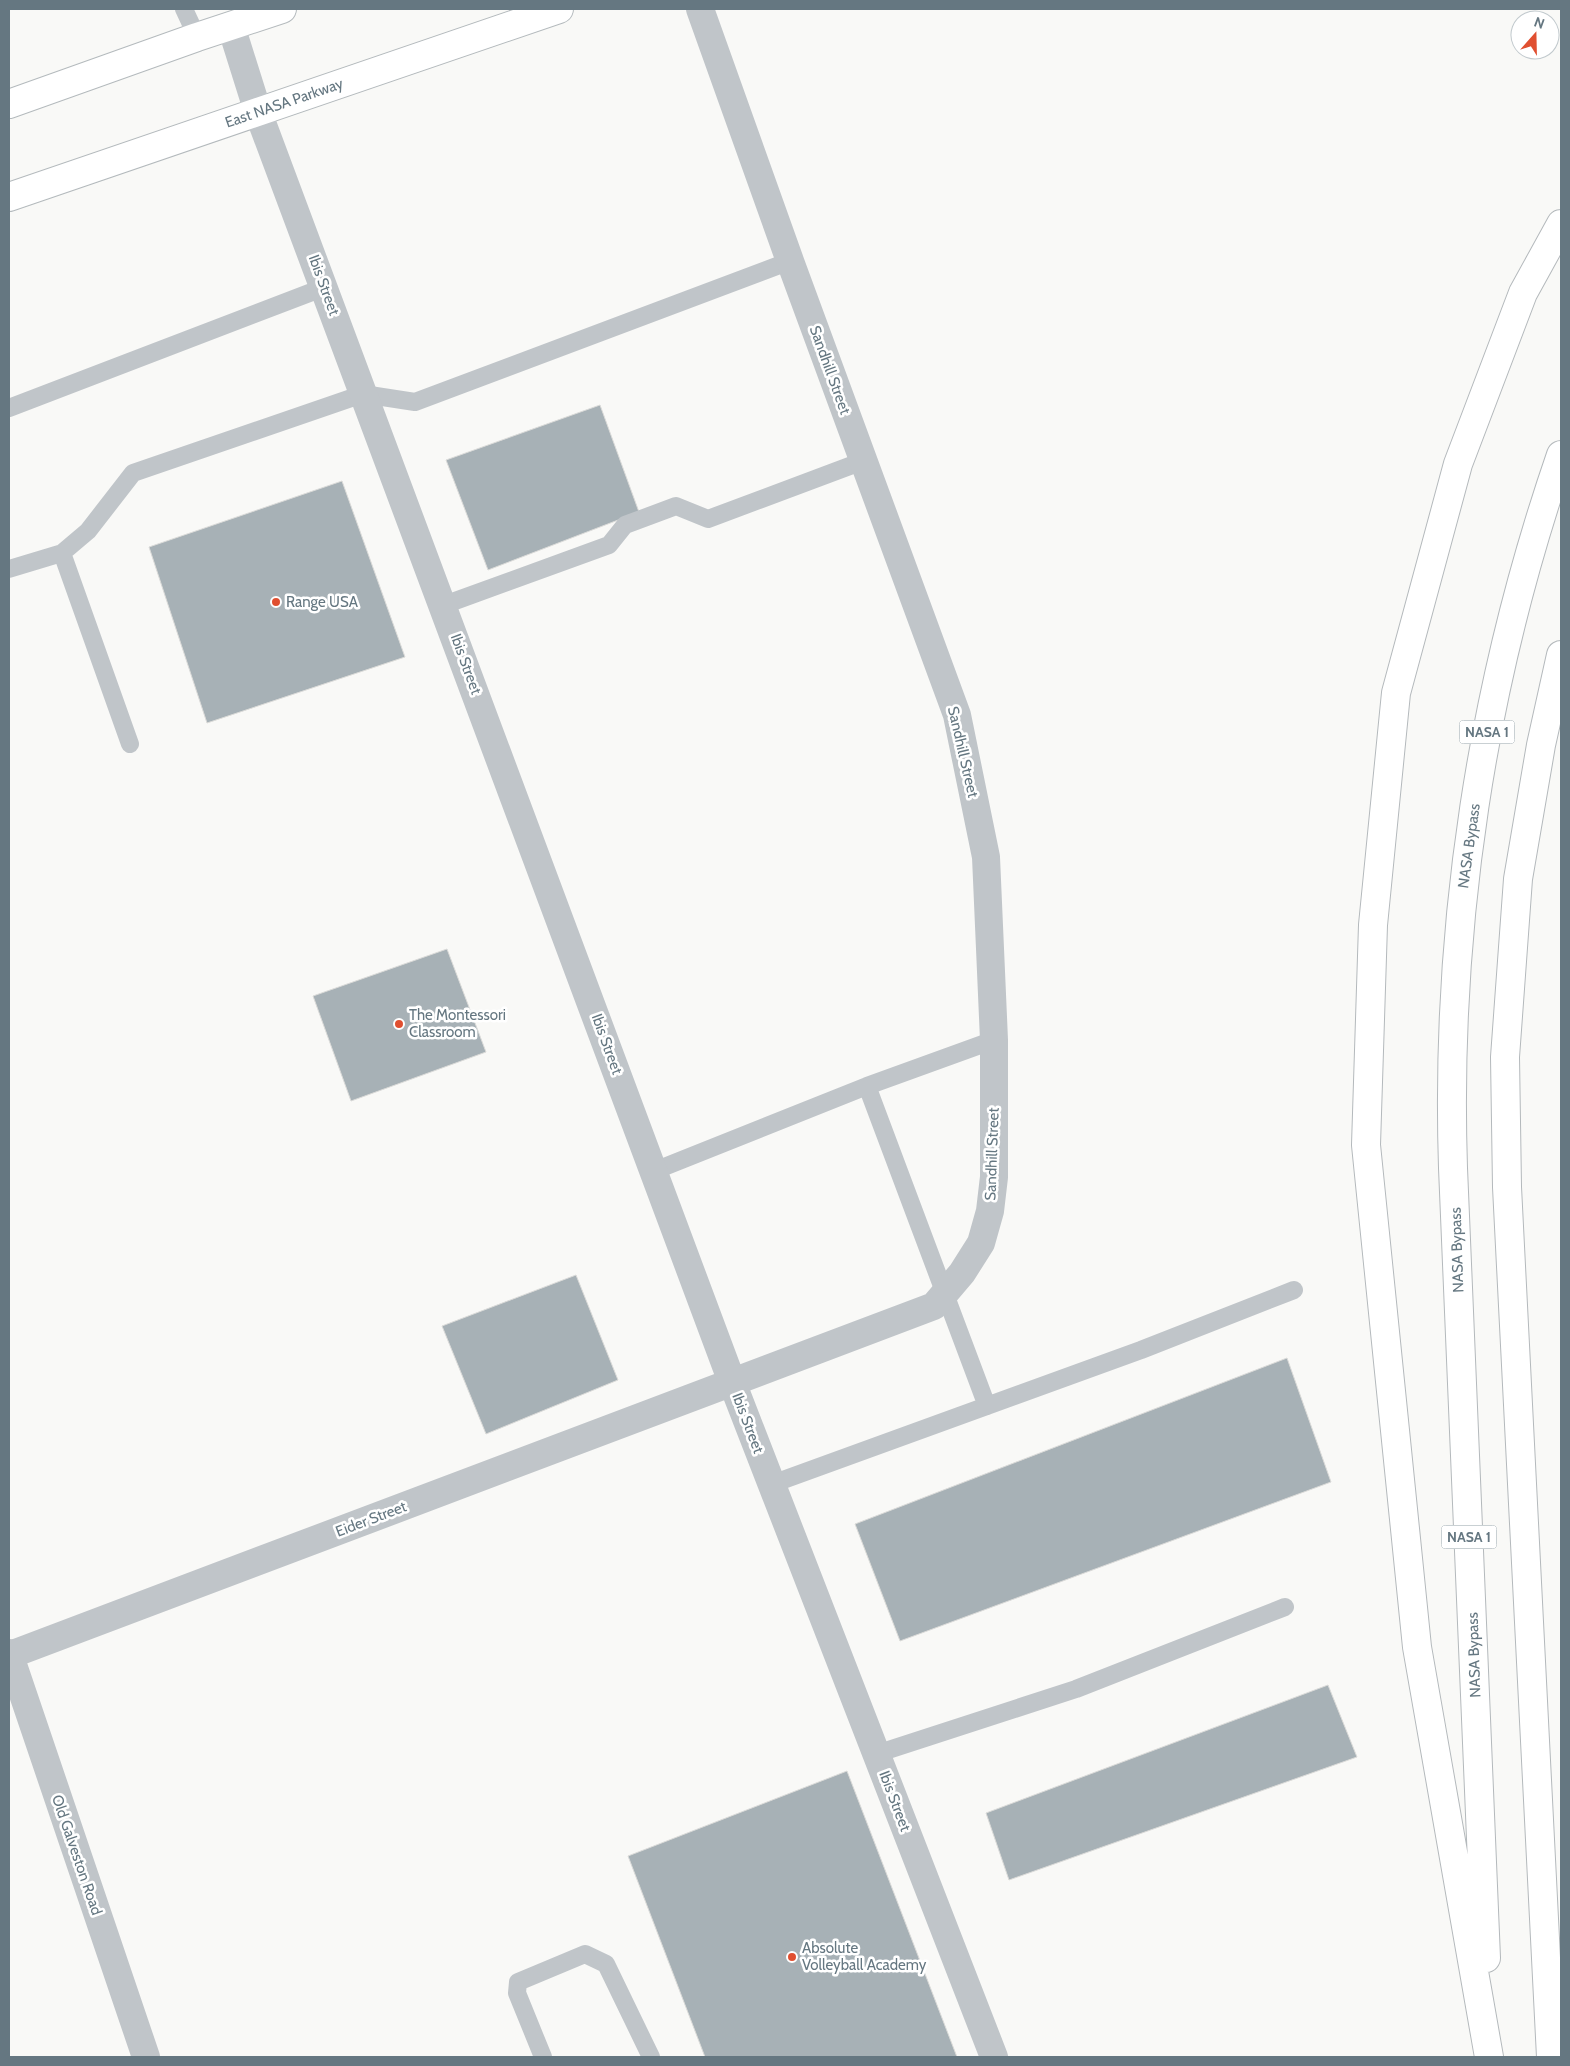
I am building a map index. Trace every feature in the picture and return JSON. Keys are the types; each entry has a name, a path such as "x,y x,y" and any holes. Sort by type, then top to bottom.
{"main road":[{"path":"9,104 197,36 282,9"},
{"name":"East NASA Parkway","path":"9,197 559,9"},
{"path":"1490,2057 1419,1657 1413,1608 1366,1145 1373,926 1396,693 1458,464 1523,294 1561,224"},
{"name":"NASA Bypass","path":"1490,2057 1453,1158 1451,1099 1453,1017 1462,890 1482,754 1518,598 1534,538 1561,455"},
{"path":"1552,2057 1507,1187 1507,1019 1518,879 1541,745 1561,654"},
{"path":"1552,2057 1561,1960"}],"street":[{"name":"Sandhill Street","path":"700,9 790,261 957,715 986,856 994,1040 994,1177 990,1211 981,1243 962,1273 934,1306 732,1382"},
{"name":"Ibis Street","path":"232,26 258,112 444,606 732,1382 994,2057"},
{"name":"Eider Street","path":"9,1654 732,1382"},
{"name":"Old Galveston Road","path":"9,1654 146,2057"}],"lane":[{"path":"184,9 197,36"},
{"path":"9,569 62,552 88,531 133,473 363,394 416,402 790,261"},
{"path":"9,408 324,287"},
{"path":"444,606 609,545 625,525 676,506 708,519 863,461"},
{"path":"62,552 130,744"},
{"path":"654,1171 867,1086 994,1040"},
{"path":"867,1086 987,1406"},
{"path":"772,1484 1141,1350 1294,1290"},
{"path":"876,1754 1076,1689 1285,1607"},
{"path":"542,2057 517,1993 518,1982 585,1954 606,1964 651,2057"}],"building":[{"path":"600,405 639,512 488,570 446,460"},
{"name":"Range USA","path":"342,481 405,657 207,723 149,547"},
{"name":"The Montessori Classroom","path":"447,949 486,1052 351,1101 313,996"},
{"path":"576,1275 618,1380 486,1434 442,1326"},
{"path":"1287,1358 1331,1482 900,1641 855,1524"},
{"path":"1328,1685 1357,1757 1009,1880 986,1813"},
{"name":"Absolute Volleyball Academy","path":"847,1771 957,2057 705,2057 628,1856"}],"place":[{"name":"Range USA","path":"276,602"},
{"name":"The Montessori Classroom","path":"399,1024"},
{"name":"Absolute Volleyball Academy","path":"792,1957"}]}
